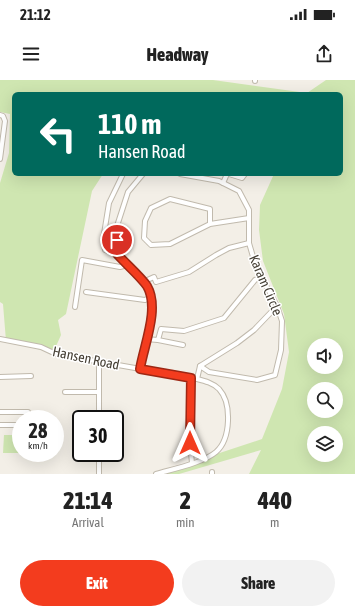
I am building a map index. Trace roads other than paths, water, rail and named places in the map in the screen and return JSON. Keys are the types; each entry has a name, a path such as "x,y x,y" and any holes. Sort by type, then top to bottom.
{"street":[{"path":"0,157 4,117 1,115"},
{"path":"122,176 109,203 103,240 105,250 117,254 143,282 151,297 152,312 140,369"},
{"path":"117,254 117,226 128,192 141,176"},
{"name":"Karam Circle","path":"191,176 219,181 239,191 249,210 249,243 256,267 277,306 282,321 280,350 275,375 257,380 209,372 200,366"},
{"path":"222,183 227,176"},
{"path":"235,176 242,178 244,176"},
{"path":"210,224 210,209 170,199 151,208 145,221 144,238 151,245 170,244 210,224 249,218"},
{"path":"143,282 154,277 156,282 161,281 189,272 230,248 249,243"},
{"path":"75,307 82,260 120,267 127,265"},
{"path":"158,340 161,328 184,331 224,318 256,280 261,277"},
{"path":"86,292 145,300 151,297"},
{"path":"197,379 200,366 237,343 254,330 277,306"},
{"name":"Hansen Road","path":"0,339 41,347 56,354 197,379 217,387 224,399 228,423 225,436 219,449 209,456 192,463 156,474"},
{"path":"146,339 183,345"},
{"path":"99,362 99,410"},
{"path":"0,377 31,376"},
{"path":"191,378 190,443 192,463"},
{"path":"65,392 99,392"},
{"path":"0,412 12,412"},
{"path":"0,425 12,425"},
{"path":"98,462 99,474"}]}
